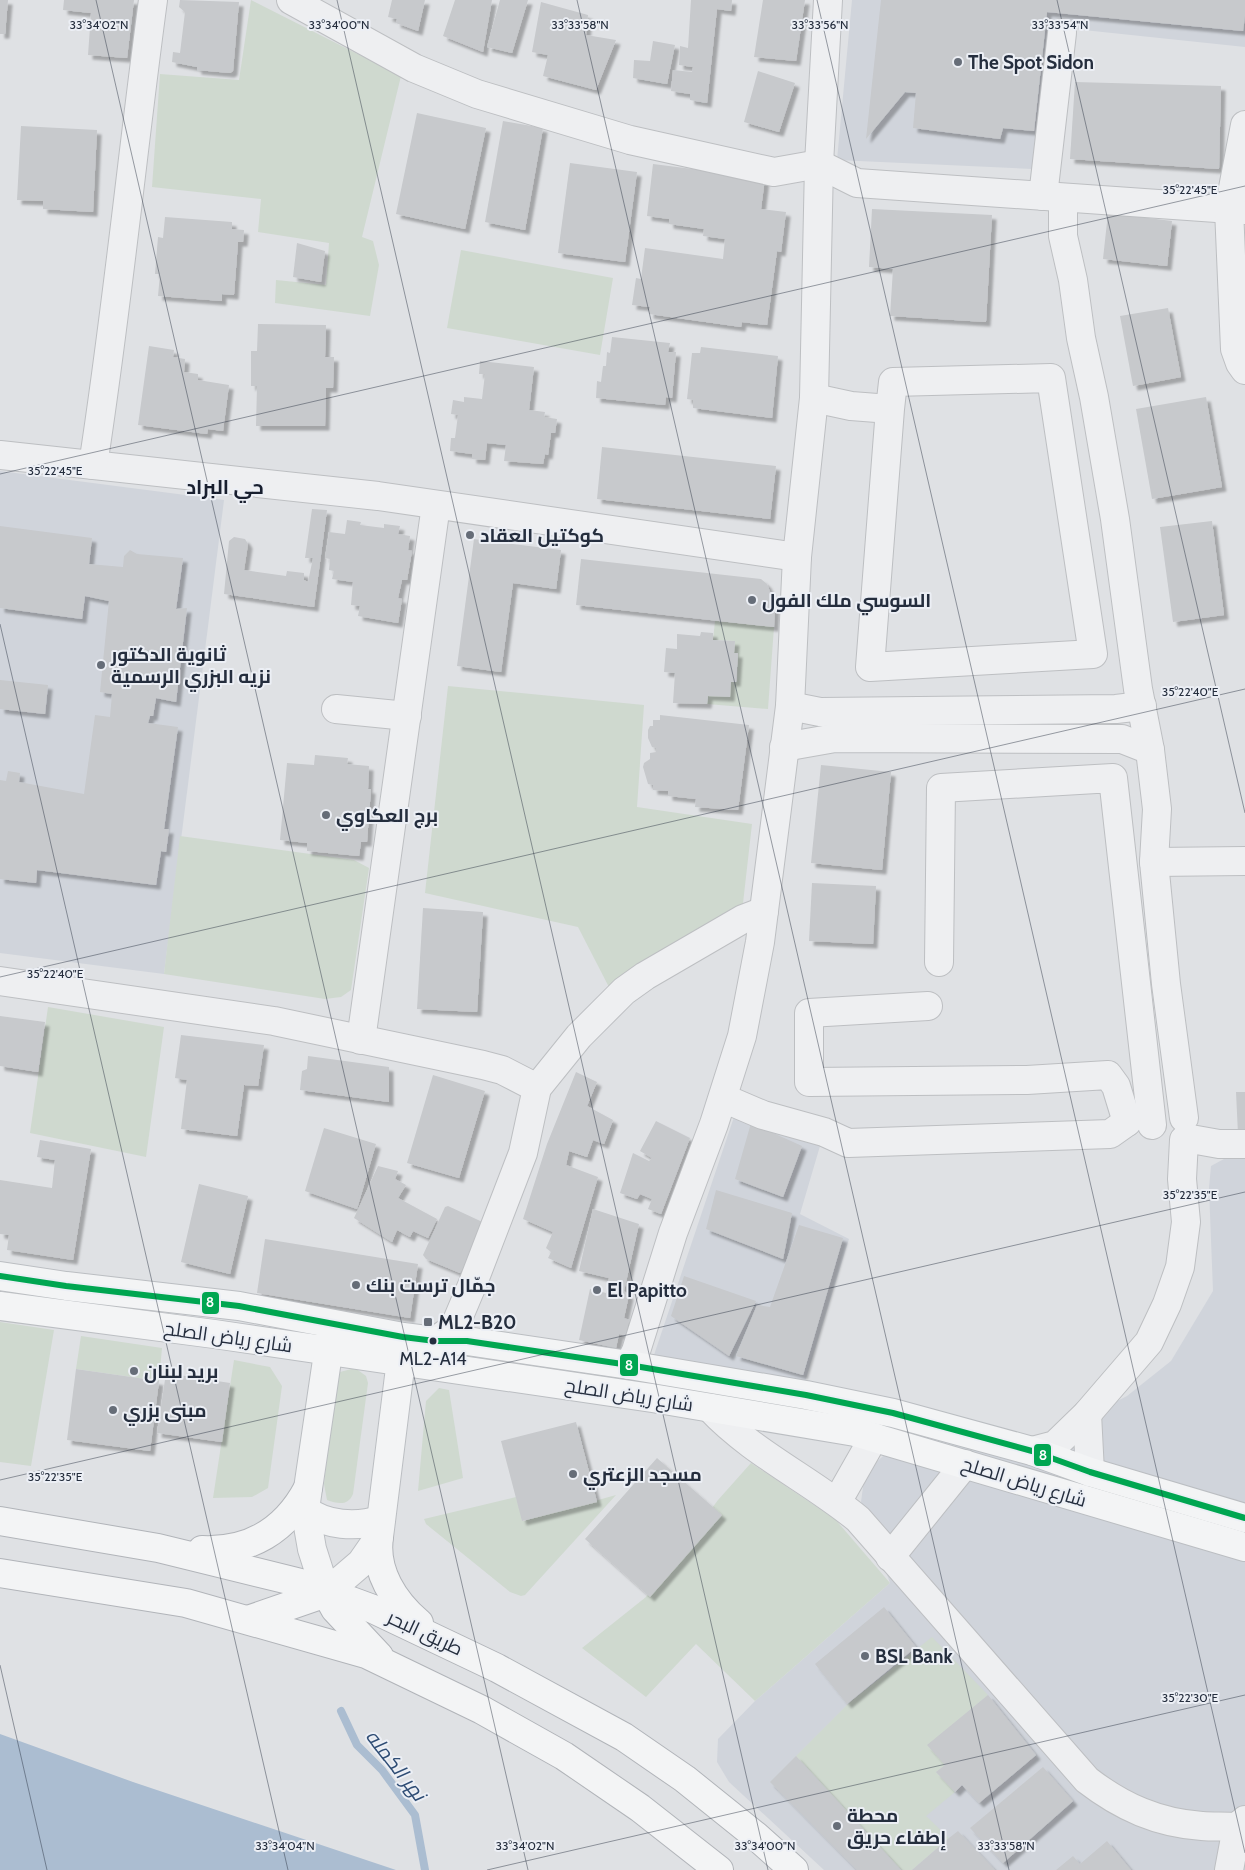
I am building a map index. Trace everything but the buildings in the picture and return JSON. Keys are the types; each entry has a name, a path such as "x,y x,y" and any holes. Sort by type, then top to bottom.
{"main road":[{"name":"شارع رياض الصلح","path":"0,1276 66,1286 239,1306 333,1323 403,1349 710,1408 874,1437 1245,1547"},
{"name":"شارع رياض الصلح","path":"0,1306 328,1351 403,1349 435,1341 467,1341 629,1365 870,1408 1032,1451 1090,1472 1245,1518"},
{"path":"333,1323 306,1499 310,1542 326,1592 334,1609 387,1664"},
{"path":"403,1349 378,1543 384,1575 397,1603 444,1642"},
{"path":"306,1499 310,1514 340,1524 380,1528"},
{"path":"158,1548 206,1550 243,1547 271,1532 306,1499"},
{"name":"طريق البحر","path":"0,1521 158,1548 305,1584 373,1608 497,1668 624,1737 685,1779 756,1836 794,1870"},
{"path":"248,1620 326,1592 361,1563 380,1528"},
{"path":"0,1573 186,1603 366,1654 482,1710 564,1756 640,1808 719,1870"}],"street":[{"path":"93,465 118,286 134,142 153,0"},
{"path":"291,0 414,68 477,94 630,140 774,172 819,164 858,183 1237,210"},
{"path":"629,1365 636,1351 673,1233 723,1098 742,1036 755,975 790,706 797,557 814,398 819,164 828,0"},
{"path":"1062,33 1053,197 1073,280 1081,338 1094,397 1115,519 1138,689 1150,750 1157,810 1154,862 1166,984 1168,1129"},
{"path":"1245,125 1237,210 1235,349 1240,363 1245,370"},
{"path":"1051,378 1093,654 870,667 890,409 893,382 1051,378"},
{"path":"814,398 851,406 890,409"},
{"path":"0,455 378,496 797,557"},
{"path":"361,1040 436,505"},
{"path":"790,706 820,712 1116,709 1142,706"},
{"path":"336,709 407,716"},
{"path":"784,747 835,738 1122,739 1150,750"},
{"path":"939,962 941,788 1113,778 1168,1129 1182,1179 1186,1222 1177,1276 1167,1304 1149,1342 1087,1414 1055,1445 1032,1451"},
{"path":"1154,862 1245,861"},
{"path":"435,1341 454,1328 473,1283 522,1153 537,1088 579,1036 624,991 645,976 743,919 764,911"},
{"path":"0,980 274,1021 502,1070 537,1088"},
{"path":"928,1006 809,1013 809,1082 1027,1080 1108,1075 1116,1086 1168,1129"},
{"path":"723,1098 763,1115 824,1132 1092,1121 1114,1118 1168,1129 1220,1144 1245,1144"},
{"path":"710,1408 744,1439 837,1502 858,1519 1087,1780 1123,1805 1163,1820 1205,1827 1241,1824 1229,1870"},
{"path":"1087,1414 1090,1472"},
{"path":"837,1502 874,1437"},
{"path":"890,1557 965,1464"}],"shaded area":[{"path":"251,0 401,76 362,237 373,241 379,265 370,316 275,303 276,280 326,285 329,243 258,232 261,199 152,187 160,74 239,80"},
{"name":"The Spot Sidon","path":"852,0 1245,0 1245,47 1055,27 1032,169 837,160"},
{"path":"461,250 613,278 600,355 447,328"},
{"name":"ثانوية الدكتور نزيه البزري الرسمية","path":"0,471 224,500 164,974 0,953"},
{"path":"715,621 774,627 768,709 707,704 708,696 731,682 737,682 738,654 734,653 735,641 713,640"},
{"path":"448,686 644,705 637,807 752,824 742,912 612,993 578,927 425,893"},
{"path":"180,836 354,860 369,868 351,990 341,997 325,999 164,974"},
{"path":"48,1007 164,1027 146,1157 30,1133"},
{"path":"736,1111 820,1146 800,1214 849,1239 804,1385 654,1355"},
{"path":"1235,1153 1245,1154 1245,1870 824,1870 729,1782 717,1762 718,1739 755,1701 890,1583 861,1502 865,1472 890,1450 925,1435 1044,1439 1127,1396 1171,1361 1213,1291 1209,1188 1211,1166"},
{"path":"0,1322 54,1330 31,1466 0,1462"},
{"path":"81,1336 162,1348 159,1381 76,1369"},
{"path":"234,1360 270,1367 282,1386 268,1488 252,1497 213,1498"},
{"path":"355,1368 366,1376 368,1383 353,1494 348,1501 339,1503 327,1500 324,1484 336,1378 340,1372"},
{"path":"439,1388 449,1390 463,1478 418,1491 426,1401"},
{"path":"751,1463 835,1519 890,1583 755,1701 696,1644 646,1697 582,1648 646,1597 718,1500"},
{"path":"616,1495 525,1595 521,1596 510,1592 426,1524 424,1519 516,1497 523,1521"},
{"path":"932,1637 988,1695 928,1745 945,1765 936,1772 955,1792 926,1816 949,1838 912,1870 901,1870 796,1756 850,1702"}],"water":[{"path":"0,1734 133,1782 396,1870 0,1870"}],"waterway":[{"name":"نهر الكمله","path":"341,1711 357,1745 382,1770 415,1815 425,1870"}],"transit line":[{"name":"8","path":"0,1276 66,1286 239,1306 403,1337 435,1341 467,1341 629,1365 806,1395 893,1413 1032,1451 1090,1472 1245,1518"}],"place":[{"name":"The Spot Sidon","path":"958,62"},
{"name":"كوكتيل العقاد","path":"470,535"},
{"name":"السوسي ملك الفول","path":"752,600"},
{"name":"ثانوية الدكتور نزيه البزري الرسمية","path":"101,665"},
{"name":"برج العكاوي","path":"326,815"},
{"name":"جمّال ترست بنك","path":"356,1285"},
{"name":"El Papitto","path":"597,1290"},
{"name":"ML2-B20","path":"428,1322"},
{"name":"ML2-A14","path":"433,1341"},
{"name":"بريد لبنان","path":"134,1371"},
{"name":"مبنى بزري","path":"113,1410"},
{"name":"مسجد الزعتري","path":"573,1474"},
{"name":"BSL Bank","path":"865,1656"},
{"name":"محطة إطفاء حريق","path":"837,1826"}],"district":[{"name":"حي البراد","path":"225,487"}]}
